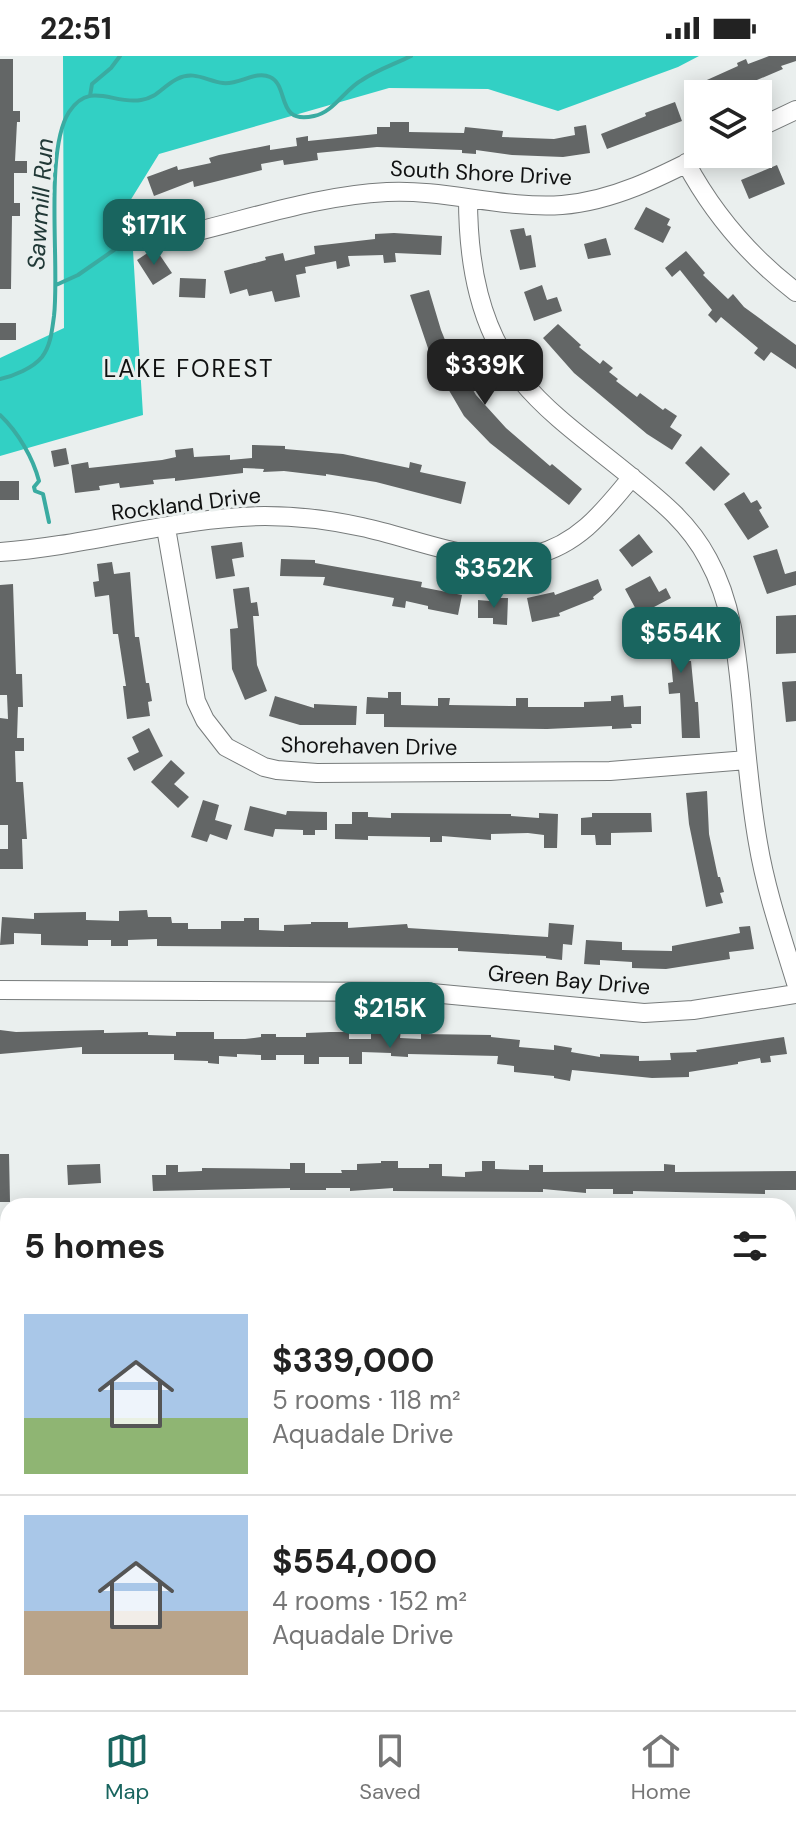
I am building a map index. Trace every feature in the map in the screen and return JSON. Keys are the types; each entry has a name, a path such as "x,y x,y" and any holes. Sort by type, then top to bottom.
{"street":[{"path":"772,121 796,110"},
{"name":"South Shore Drive","path":"202,230 359,194 416,192 543,205 579,203 624,192 684,164"},
{"path":"689,168 713,209 732,232 752,255 796,292"},
{"path":"468,198 468,224 477,287 488,324 503,355 539,400 683,521 717,577 733,629 747,760 766,881 796,983"},
{"name":"Rockland Drive","path":"0,552 60,546 223,519 304,518 363,527 477,556 518,558 549,550 578,535 598,519 632,477"},
{"name":"Shorehaven Drive","path":"166,528 196,701 205,720 226,747 264,767 317,773 610,771 747,760"},
{"name":"Green Bay Drive","path":"0,990 421,992 644,1013 693,1010 796,994"}],"shaded area":[{"path":"63,56 699,56 678,67 558,111 488,89 389,88 159,154 130,201 143,415 0,456 0,358 64,328"}],"building":[{"path":"769,56 796,56 796,61 757,80 707,80 746,59 748,64"},
{"path":"0,59 13,59 13,111 20,111 15,161 27,161 27,173 14,173 14,203 20,203 20,216 12,216 11,289 0,289"},
{"path":"675,102 682,121 607,149 601,134"},
{"path":"390,122 409,122 409,132 464,133 465,127 503,131 502,137 554,139 575,135 574,127 586,125 590,153 563,157 377,147 317,153 318,160 284,165 283,160 261,164 262,170 194,187 193,181 154,196 147,177 177,166 178,170 211,163 209,158 219,155 270,145 270,150 297,146 296,138 308,136 308,141 377,134 377,127 390,127"},
{"path":"777,165 785,184 749,199 741,180"},
{"path":"134,203 152,205 152,235 131,233"},
{"path":"646,207 670,219 667,225 671,227 663,243 634,229"},
{"path":"524,228 526,236 531,235 536,267 520,270 510,230"},
{"path":"375,234 442,236 441,255 395,253 396,262 384,263 383,255 348,256 350,266 337,269 336,261 305,267 306,273 296,275 300,297 275,302 272,291 249,296 247,289 230,294 224,271 283,253 285,261 315,254 314,246 375,239"},
{"path":"606,238 611,255 588,259 584,244"},
{"path":"155,248 172,273 153,285 137,260"},
{"path":"686,251 705,273 703,275 728,299 733,294 744,307 796,345 796,369 771,352 764,361 754,353 758,348 721,317 716,323 708,315 712,310 680,270 672,277 665,268"},
{"path":"180,278 206,279 205,298 179,297"},
{"path":"542,285 547,300 557,297 562,311 534,321 524,292"},
{"path":"429,290 456,367 459,366 476,395 506,428 582,489 569,505 490,443 464,416 433,363 410,295"},
{"path":"0,323 16,323 16,340 0,340"},
{"path":"558,324 600,364 603,360 613,368 609,372 618,379 616,381 637,397 640,393 677,416 670,427 682,435 672,450 647,434 574,373 543,338"},
{"path":"252,445 343,454 409,468 410,462 422,465 420,472 466,482 461,504 376,482 326,474 263,472 264,469 243,468 243,473 175,481 175,478 153,480 154,484 120,488 119,483 99,486 100,490 75,493 71,465 88,462 89,468 162,460 176,457 175,450 193,448 194,457 230,455 230,460 252,458"},
{"path":"701,446 730,474 714,491 685,463"},
{"path":"66,448 69,464 54,467 51,451"},
{"path":"0,481 19,481 19,500 0,500"},
{"path":"744,492 751,503 757,500 769,527 748,540 724,504"},
{"path":"639,534 653,552 632,567 619,550"},
{"path":"242,542 244,557 232,559 235,576 216,579 211,546"},
{"path":"777,549 785,574 796,571 796,585 767,594 753,556"},
{"path":"281,559 315,560 315,563 422,582 421,587 462,595 458,615 406,601 405,608 392,606 394,598 323,585 325,577 280,576"},
{"path":"112,562 114,574 130,572 135,637 139,637 152,701 148,702 150,716 127,719 123,686 126,686 118,634 113,634 109,595 95,597 93,582 99,581 97,564"},
{"path":"650,576 659,592 666,588 671,598 639,615 625,589"},
{"path":"598,579 602,590 594,599 559,613 560,616 532,622 527,598 554,592 555,595"},
{"path":"13,584 16,674 22,674 23,707 18,707 17,738 24,738 24,751 15,751 16,782 23,782 27,839 22,839 23,869 0,869 0,849 8,849 8,825 0,825 0,718 8,719 7,695 0,695 0,585"},
{"path":"249,587 251,603 257,602 259,616 253,616 257,665 267,691 245,700 232,669 230,629 238,628 233,589"},
{"path":"490,598 508,598 507,625 493,624 493,618 478,618 478,600 490,601"},
{"path":"796,615 796,653 776,654 776,616"},
{"path":"682,618 695,702 698,702 700,738 682,738 680,693 669,694 668,683 673,682 666,634 654,636 652,623"},
{"path":"796,681 796,721 786,722 782,682"},
{"path":"388,692 401,692 401,705 438,706 438,698 450,698 449,705 516,706 516,698 528,698 528,707 584,707 584,702 611,701 611,696 623,695 624,707 641,706 641,724 631,724 632,728 612,729 612,726 547,729 384,727 384,714 366,714 367,697 388,698"},
{"path":"275,696 314,708 314,704 357,706 356,725 300,725 269,716"},
{"path":"149,728 163,756 134,771 127,758 139,752 132,737"},
{"path":"171,760 185,773 174,784 189,797 178,808 151,782"},
{"path":"707,791 709,834 724,892 720,893 723,903 706,907 689,824 686,793"},
{"path":"203,800 219,805 215,820 232,825 227,840 210,834 207,842 191,837"},
{"path":"250,806 286,815 287,811 327,812 327,830 315,830 315,835 303,835 303,830 275,829 273,837 244,830"},
{"path":"352,812 368,812 368,817 391,818 391,813 511,814 539,818 539,813 558,814 557,848 544,848 544,835 528,833 491,834 491,840 442,836 442,842 430,842 430,837 335,839 335,824 352,824"},
{"path":"592,813 651,813 652,832 611,833 611,845 596,845 595,835 581,835 581,818 592,817"},
{"path":"147,910 148,917 171,917 172,923 188,923 188,929 221,929 221,921 259,918 259,930 284,931 284,925 311,922 348,922 348,928 407,924 408,928 548,937 549,923 574,925 572,945 563,944 562,960 546,956 458,951 458,948 157,946 157,939 128,940 128,946 111,946 111,940 88,940 88,946 41,945 41,934 14,933 14,944 0,945 2,917 34,919 34,913 86,912 86,920 119,921 119,911"},
{"path":"750,926 754,949 729,952 730,959 666,969 632,968 632,962 600,960 600,965 584,964 586,940 622,942 622,950 672,951 672,946 740,933 739,927"},
{"path":"386,1029 401,1030 400,1038 421,1039 421,1034 491,1035 520,1040 519,1047 554,1050 554,1045 572,1048 571,1052 600,1057 600,1054 639,1056 639,1061 671,1060 670,1053 697,1052 784,1037 787,1054 770,1056 771,1062 761,1063 760,1058 689,1072 689,1077 652,1078 572,1070 570,1081 514,1072 514,1066 497,1064 498,1056 408,1054 408,1057 362,1052 362,1064 349,1064 349,1057 319,1057 319,1064 304,1064 304,1055 276,1055 276,1060 261,1060 261,1055 237,1054 237,1057 219,1056 219,1064 174,1060 174,1054 82,1054 82,1047 0,1054 0,1030 104,1030 104,1033 148,1032 148,1035 176,1036 176,1032 214,1032 214,1039 245,1039 261,1037 261,1034 306,1037 306,1033 349,1032 349,1039 371,1039 371,1033 386,1034"},
{"path":"0,1154 9,1154 10,1198 0,1198"},
{"path":"398,1161 398,1168 429,1168 429,1164 442,1164 442,1176 465,1177 465,1172 482,1171 482,1161 495,1161 495,1169 529,1170 529,1165 543,1165 543,1172 664,1171 664,1164 675,1165 675,1172 796,1171 796,1190 765,1190 765,1194 633,1191 633,1194 613,1194 613,1189 586,1189 586,1193 543,1189 543,1192 393,1191 393,1188 350,1191 350,1188 290,1188 153,1191 152,1175 166,1175 166,1165 178,1165 178,1172 202,1171 202,1168 290,1169 290,1163 305,1163 305,1173 342,1173 341,1170 357,1170 357,1164"},
{"path":"100,1164 101,1183 68,1185 67,1165"}],"waterway":[{"path":"90,96 92,84 120,56"},
{"name":"Sawmill Run","path":"0,379 34,365 49,342 55,294 57,153 61,130 77,103 94,95 131,101 147,99 177,79 189,76 229,83 265,75 276,82 293,115 314,116 328,110 368,76 411,56"},
{"path":"56,285 78,275 114,250"},
{"path":"0,415 19,437 33,463 39,481 34,487 35,491 43,494 49,522"}],"district":[{"name":"LAKE FOREST","path":"189,368"}]}
